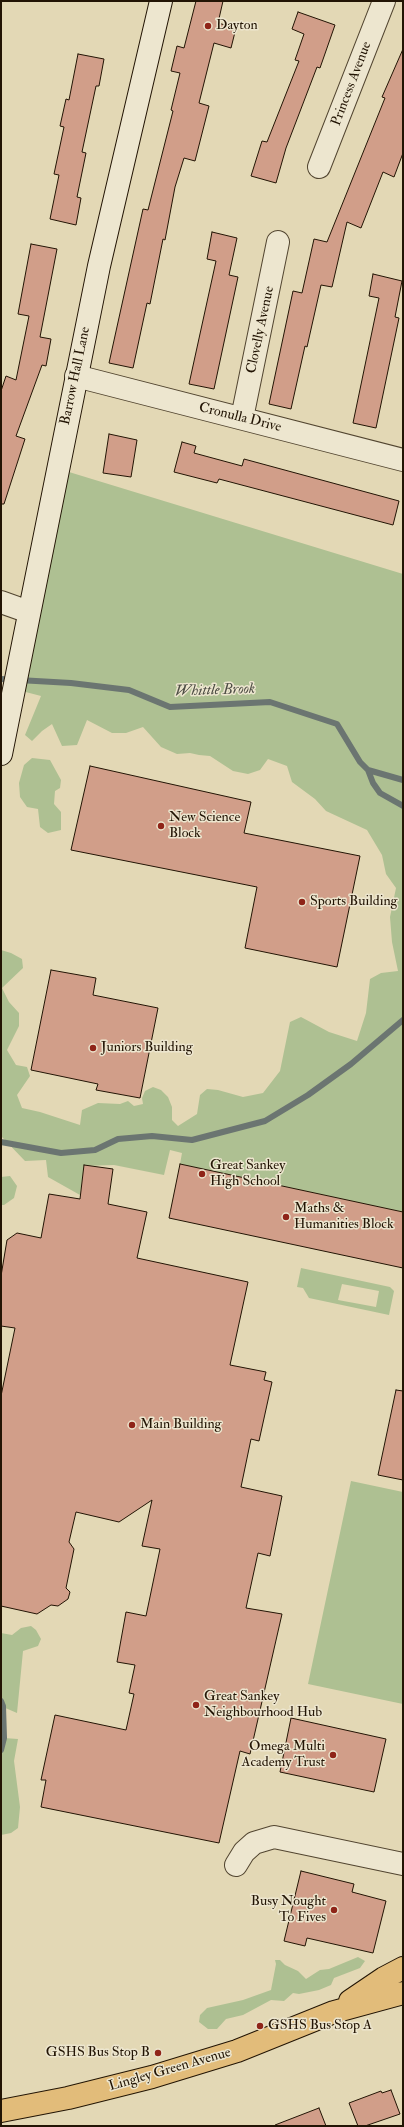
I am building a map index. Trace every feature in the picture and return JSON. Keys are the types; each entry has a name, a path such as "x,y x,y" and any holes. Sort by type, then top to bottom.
{"main road":[{"name":"Lingley Green Avenue","path":"334,2012 384,1978 403,1968"},
{"name":"Lingley Green Avenue","path":"1,2111 68,2098 152,2076 237,2051 334,2012 403,1993"}],"street":[{"name":"Barrow Hall Lane","path":"1,754 104,240 161,1"},
{"name":"Princess Avenue","path":"319,167 384,1"},
{"name":"Clovelly Avenue","path":"242,418 278,242"},
{"name":"Cronulla Drive","path":"76,376 403,460"},
{"path":"1,602 29,612"},
{"path":"236,1865 244,1852 254,1843 274,1837 403,1864"}],"green space":[{"path":"69,472 403,574 403,1212 180,1164 182,1153 170,1150 164,1175 114,1165 84,1166 80,1195 48,1177 46,1160 25,1161 1,1136 1,950 22,959 23,968 2,988 9,1002 19,1013 19,1026 7,1050 16,1065 27,1067 30,1076 17,1095 22,1108 40,1112 80,1125 82,1110 98,1103 120,1104 128,1101 134,1106 143,1104 142,1098 145,1091 153,1087 161,1090 168,1097 172,1107 172,1120 178,1126 197,1114 200,1095 207,1089 218,1090 243,1097 263,1093 280,1071 290,1022 301,1017 329,1032 357,1041 366,1013 370,979 381,973 398,971 392,942 390,917 396,888 386,874 382,855 367,830 326,811 315,799 292,782 287,766 268,759 260,770 248,774 233,771 210,756 190,753 177,754 161,747 143,727 126,733 112,733 87,720 77,745 62,746 52,724 32,741 25,735 41,696 18,690"},
{"path":"32,758 50,760 61,780 60,788 55,791 54,804 61,812 61,830 48,833 40,827 38,809 27,807 20,797 19,783 24,765"},
{"path":"10,1176 17,1186 14,1198 4,1205 1,1205 1,1177"},
{"path":"301,1268 390,1287 394,1291 389,1315 309,1298 303,1288 297,1287","holes":["342,1284 379,1291 376,1307 338,1300"]},
{"path":"351,1481 403,1492 403,1704 308,1684"},
{"path":"31,1626 36,1630 41,1639 38,1646 23,1651 17,1713 3,1707 4,1738 18,1739 14,1761 20,1807 18,1828 11,1833 1,1835 1,1633 12,1635 21,1628"},
{"path":"358,1957 365,1961 360,1968 334,1978 331,1985 319,1990 299,1994 293,1993 284,2001 271,2000 243,2015 226,2019 217,2029 208,2029 199,2022 200,2015 207,2008 243,2000 271,1990 276,1964 275,1960 280,1960 285,1965 298,1971 306,1979 320,1970 329,1969"}],"building":[{"path":"196,1 223,1 218,23 236,28 231,48 214,43 199,103 209,106 195,161 184,158 175,187 165,240 163,239 150,304 147,303 133,368 109,363 143,209 148,210 173,111 171,110 180,73 171,71 177,46 184,48"},
{"path":"298,12 335,25 320,68 317,67 286,148 276,183 251,176 262,141 267,142 299,61 295,60 304,34 292,29"},
{"path":"403,49 403,153 394,177 383,172 361,228 347,222 332,287 321,285 307,347 305,346 291,409 269,404 293,291 302,293 314,239 327,242 385,98 382,97"},
{"path":"78,54 104,59 99,86 96,86 82,152 86,153 77,197 81,198 76,225 50,219 59,175 54,174 64,127 60,126 66,99 69,100"},
{"path":"212,232 237,238 229,275 238,277 214,389 189,384 216,261 207,259"},
{"path":"31,244 57,249 40,337 51,339 46,366 42,365 16,436 25,439 4,504 1,504 1,391 6,376 16,380 29,316 18,314"},
{"path":"373,274 402,281 395,317 399,318 376,428 353,423 379,298 369,296"},
{"path":"109,434 137,440 131,477 103,473"},
{"path":"182,442 196,446 194,453 242,466 244,459 399,501 393,525 219,479 217,483 174,472"},
{"path":"90,766 251,802 244,833 360,856 337,967 245,948 257,887 71,850"},
{"name":"Juniors Building","path":"51,970 96,978 93,995 158,1008 140,1098 96,1090 98,1084 31,1070"},
{"name":"Maths & Humanities Block","path":"180,1164 403,1212 403,1268 169,1218"},
{"path":"84,1165 113,1169 108,1204 147,1212 137,1258 248,1282 230,1365 266,1372 264,1380 272,1382 259,1441 251,1439 241,1487 282,1496 270,1556 258,1553 246,1608 282,1614 250,1754 240,1751 219,1843 41,1807 46,1780 41,1780 55,1715 126,1730 134,1694 129,1693 135,1665 117,1662 126,1612 146,1616 160,1549 142,1546 152,1500 119,1522 76,1512 69,1542 74,1549 66,1588 70,1592 68,1599 58,1606 51,1605 37,1614 1,1606 1,1396 15,1328 1,1326 1,1276 7,1240 17,1233 41,1238 49,1194 80,1199"},
{"path":"396,1390 403,1391 403,1480 378,1475"},
{"name":"Omega Multi Academy Trust","path":"291,1718 386,1739 374,1792 280,1772"},
{"path":"301,1871 354,1884 352,1892 386,1901 373,1953 307,1938 305,1946 284,1941"},
{"path":"391,2090 400,2114 365,2126 358,2126 349,2103 381,2091 382,2093"},
{"path":"319,2108 326,2126 275,2126 275,2125"}],"waterway":[{"name":"Whittle Brook","path":"1,679 71,683 129,690 170,707 270,702 337,724 360,762 368,770 403,780"},
{"path":"368,770 373,783 380,793 403,806"},
{"path":"1,1142 61,1153 95,1150 118,1139 152,1136 192,1140 265,1121 308,1095 351,1064 403,1020"},
{"path":"1,1701 3,1706 4,1738 1,1750"}],"place":[{"name":"Dayton","path":"208,26"},
{"name":"New Science Block","path":"161,826"},
{"name":"Sports Building","path":"302,902"},
{"name":"Juniors Building","path":"93,1048"},
{"name":"Great Sankey High School","path":"202,1174"},
{"name":"Maths & Humanities Block","path":"286,1217"},
{"name":"Main Building","path":"132,1425"},
{"name":"Great Sankey Neighbourhood Hub","path":"196,1705"},
{"name":"Omega Multi Academy Trust","path":"333,1755"},
{"name":"Busy Nought To Fives","path":"334,1910"},
{"name":"GSHS Bus Stop A","path":"260,2026"},
{"name":"GSHS Bus Stop B","path":"158,2053"}]}
